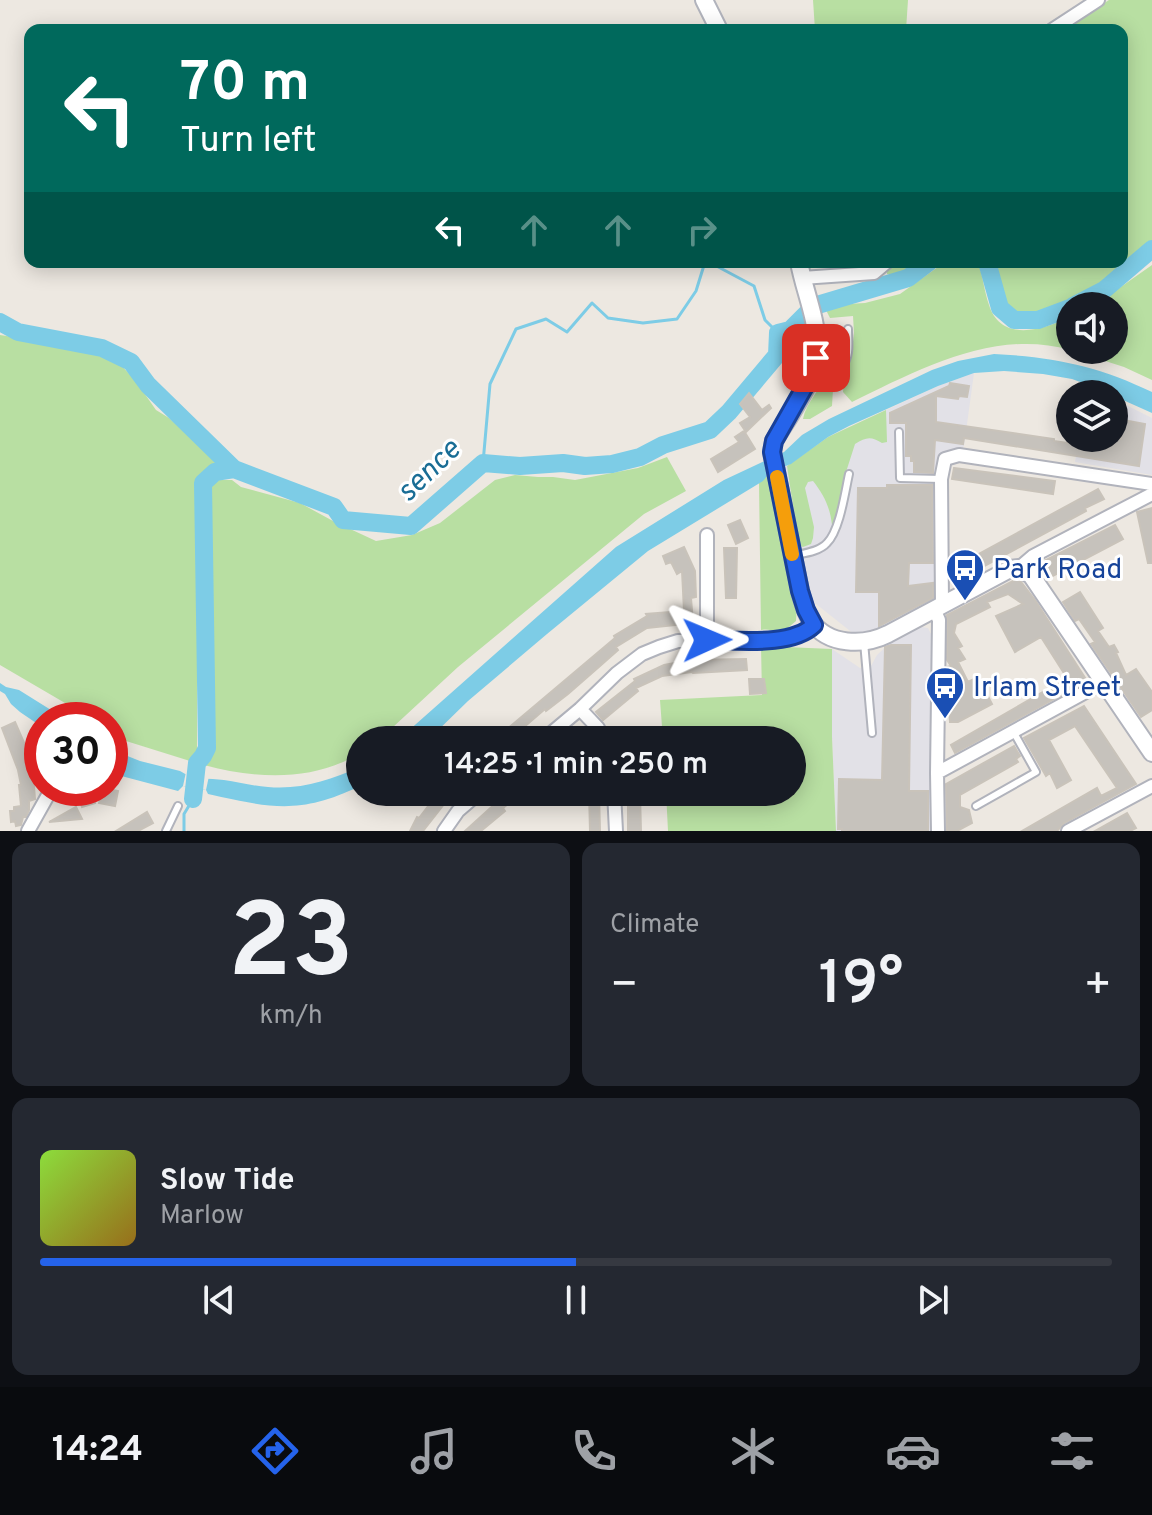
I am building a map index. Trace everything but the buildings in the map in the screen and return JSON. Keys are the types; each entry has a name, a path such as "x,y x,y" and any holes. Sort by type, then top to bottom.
{"street":[{"path":"704,0 716,24"},
{"path":"1061,24 1098,0"},
{"path":"880,268 874,273 800,270 815,328 815,363 774,441 772,452 806,610 814,625 827,635 852,642 882,637 1010,569 1019,568 1033,556 1152,494"},
{"path":"938,831 938,607 941,479 945,459 959,455 1152,484"},
{"path":"707,535 707,640"},
{"path":"1019,568 1031,575 1152,753"},
{"path":"560,726 642,654 678,641 783,639 799,635 814,625"},
{"path":"937,773 1104,682"},
{"path":"580,709 596,726"},
{"path":"1068,831 1152,786"},
{"path":"28,831 42,806"},
{"path":"444,831 464,806"},
{"path":"615,806 616,831"}],"lane":[{"path":"815,363 844,364 848,355 848,329"},
{"path":"899,432 900,478 941,479"},
{"path":"793,556 822,547 832,538 849,474"},
{"path":"864,642 872,733"},
{"path":"976,806 1036,772 1013,731"},
{"path":"166,831 178,806"},
{"path":"171,820 175,831"}],"shaded area":[{"path":"974,373 964,446 947,467 942,604 864,642 811,600 783,470 785,465 791,464 828,437 938,386"},
{"path":"1128,406 1152,418 1152,475 1075,462 1077,452 1128,452"},
{"path":"921,627 928,628 931,634 930,831 836,831 832,649 860,668 871,666 890,643"}],"green space":[{"path":"813,0 908,0 906,24 815,24"},
{"path":"1109,0 1152,0 1152,245 1128,265 1128,24 1072,24"},
{"path":"1152,265 1152,380 1115,364 1128,364 1128,292 1114,292"},
{"path":"911,268 891,275 887,274 887,269"},
{"path":"937,268 980,268 995,317 1013,329 1036,329 1056,323 1056,348 1014,344 985,348 930,366 852,402 843,392 845,369 851,358 853,316 830,318 826,310 831,305 865,303 900,294"},
{"path":"995,268 1124,268 1091,292 1056,292 1056,312 1038,317 1015,316 1004,307"},
{"path":"0,335 94,352 117,361 156,410 205,450 219,466 209,468 197,481 197,752 190,761 128,742 128,702 63,702 0,665"},
{"path":"834,372 832,406 810,419 803,419 828,374"},
{"path":"886,410 887,442 868,438 855,444 836,523 832,525 828,507 817,486 813,481 808,482 805,488 814,527 813,538 811,544 799,545 787,466 828,437"},
{"path":"667,457 686,491 644,514 458,667 394,726 346,726 346,760 323,769 284,775 244,773 204,765 213,748 209,488 218,480 232,480 241,487 300,503 376,541 412,535 440,523 495,480 515,475 575,480 638,468"},
{"path":"768,473 797,604 796,621 783,632 761,630 759,483"},
{"path":"761,646 832,649 836,831 668,831 667,806 806,806 806,726 662,726 660,700 762,695"}],"water":[{"path":"994,354 1056,360 1056,364 1094,369 1123,380 1075,380 1004,371 974,373 849,426 648,551 468,701 442,726 414,726 616,547 724,480 784,452 802,435 829,419 932,370"},
{"path":"1128,382 1152,392 1152,413 1128,402"},
{"path":"0,683 38,702 24,702 24,715 0,691"},
{"path":"128,756 196,777 268,787 315,783 346,773 346,792 302,805 250,803 183,786 178,791 128,778"}],"pier":[{"path":"186,772 209,776 206,790 183,786"}],"waterway":[{"path":"1100,292 1152,249"},
{"name":"sence","path":"483,463 490,384 516,329 546,319 567,332 592,303 608,318 643,323 677,319 696,291 703,268"},
{"name":"sence","path":"720,268 754,286 765,320 778,333"},
{"name":"sence","path":"0,322 18,332 102,348 131,362 148,385 234,469 334,507 343,520 411,526 483,463 520,466 612,464 640,457 663,445 710,430 777,355 778,333 790,330 814,306 908,278 921,268"},
{"path":"989,268 1000,308 1014,320 1038,320 1056,313"},
{"path":"193,799 197,763 207,748 203,483 215,472 234,469"},
{"path":"184,831 184,814 193,799"}],"slow traffic":[{"path":"777,477 792,554"}],"place":[{"name":"Park Road","path":"965,602"},
{"name":"Irlam Street","path":"945,720"}],"route":[{"path":"707,640 792,638 814,625 800,591 772,452 774,441 813,372 816,358"}]}
